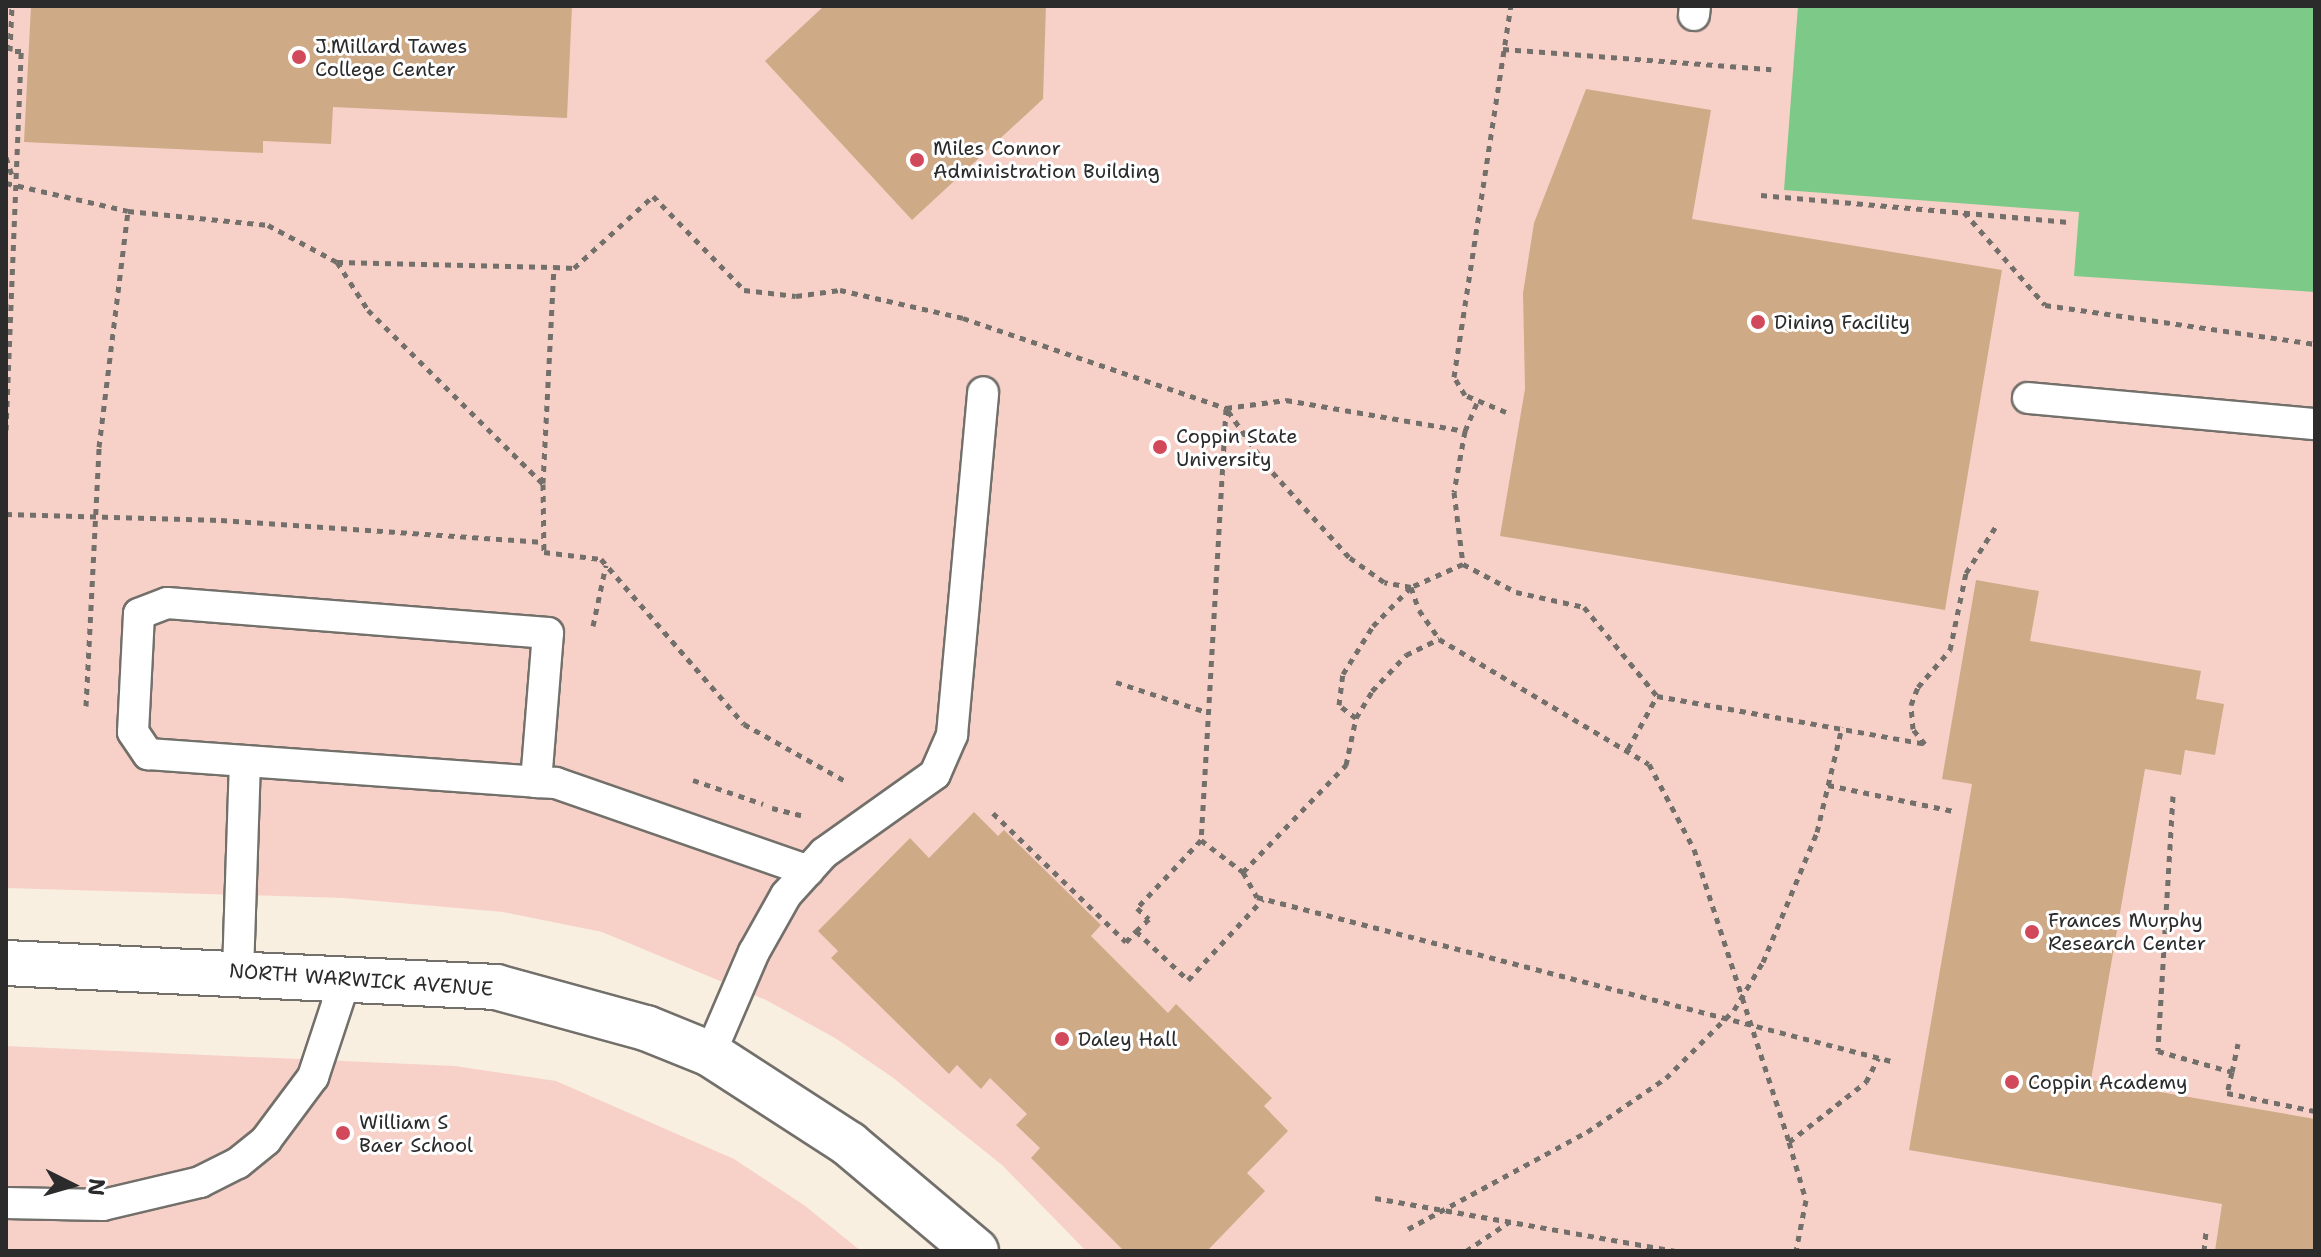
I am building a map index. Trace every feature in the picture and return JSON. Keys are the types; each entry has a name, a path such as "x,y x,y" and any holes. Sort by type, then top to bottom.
{"street":[{"name":"NORTH WARWICK AVENUE","path":"6,963 346,977 496,987 646,1028 710,1054 849,1144 976,1251"}],"lane":[{"path":"710,1054 754,952 786,895 824,853 935,774 952,735 983,392"},
{"path":"2028,398 2315,424"},
{"path":"536,782 548,633 167,603 139,614 133,732 148,754 536,782 556,783 808,871"},
{"path":"238,972 245,761"},
{"path":"6,1203 116,1203 200,1182 238,1163 266,1140 313,1077 346,977"}],"path":[{"path":"6,430 21,51 10,51 12,6"},
{"path":"1506,412 1465,395 1454,377 1511,6"},
{"path":"1503,49 1771,69"},
{"path":"6,157 14,184"},
{"path":"6,183 128,211 268,225 337,262 574,268 653,196 744,290 796,296 840,290 963,318 1226,408 1286,400 1465,431"},
{"path":"1761,195 2069,222"},
{"path":"86,706 94,517 128,211"},
{"path":"1964,212 2045,305 2315,344"},
{"path":"337,262 368,310 543,484"},
{"path":"554,267 543,484 544,552 601,559 744,724 860,790"},
{"path":"1463,564 1454,492 1465,431 1478,401"},
{"path":"1226,408 1266,465 1349,557 1384,582 1411,587"},
{"path":"993,813 1126,942 1149,919 1137,908 1201,840 1206,712 1226,408"},
{"path":"6,514 543,542"},
{"path":"1463,564 1516,592 1584,607 1657,696 1926,744 1913,729 1911,705 1918,687 1950,650 1966,573 1996,526"},
{"path":"1356,718 1339,705 1343,674 1373,626 1411,587 1463,564"},
{"path":"591,637 606,565"},
{"path":"1411,587 1419,610 1439,639 1649,764 1694,849 1789,1142 1806,1200 1796,1251"},
{"path":"1243,872 1346,765 1356,718 1372,691 1406,655 1439,639"},
{"path":"1116,682 1206,712"},
{"path":"1628,749 1657,696"},
{"path":"1408,1229 1587,1132 1666,1078 1725,1019 1763,962 1817,832 1842,727"},
{"path":"685,778 811,818"},
{"path":"1828,785 1953,811"},
{"path":"2173,796 2158,1051 2232,1072"},
{"path":"1201,840 1243,872 1257,897 1263,899 1895,1062"},
{"path":"1136,931 1188,980 1263,899"},
{"path":"2238,1044 2227,1093 2315,1111"},
{"path":"1789,1142 1866,1082 1878,1058"},
{"path":"1375,1198 1675,1251"},
{"path":"1466,1251 1510,1222"},
{"path":"2204,1251 2206,1231"}],"shaded area":[{"name":"Coppin State University","path":"6,6 2315,6 2315,1251 1086,1251 1002,1165 892,1077 835,1038 766,1000 602,932 503,912 343,898 6,888"},
{"name":"William S Baer School","path":"6,1046 455,1066 556,1081 734,1159 804,1205 861,1251 6,1251"}],"green space":[{"path":"1798,6 2315,6 2315,292 2074,276 2079,212 1784,190"}],"building":[{"name":"J.Millard Tawes College Center","path":"31,6 572,6 567,118 333,107 331,144 263,141 263,153 24,142"},
{"name":"Miles Connor Administration Building","path":"824,6 1046,6 1043,99 912,220 765,61"},
{"name":"Dining Facility","path":"1586,89 1711,110 1692,219 2002,270 1945,610 1500,536 1525,389 1523,293 1534,223"},
{"name":"Frances Murphy Research Center","path":"1976,580 2039,591 2030,641 2201,671 2196,699 2224,704 2215,755 2185,750 2181,775 2145,769 2091,1080 2315,1119 2315,1251 2215,1251 2222,1204 1909,1150 1972,784 1942,779"},
{"name":"Daley Hall","path":"974,812 998,836 1004,830 1101,925 1091,936 1168,1013 1176,1004 1272,1098 1264,1106 1288,1131 1247,1173 1265,1191 1207,1251 1124,1251 1031,1158 1040,1148 1016,1125 1027,1114 990,1078 981,1089 957,1065 949,1074 831,958 838,951 818,931 910,838 929,858"}],"place":[{"name":"J.Millard Tawes College Center","path":"299,57"},
{"name":"Miles Connor Administration Building","path":"917,160"},
{"name":"Dining Facility","path":"1758,322"},
{"name":"Coppin State University","path":"1160,447"},
{"name":"Frances Murphy Research Center","path":"2032,932"},
{"name":"Daley Hall","path":"1062,1039"},
{"name":"Coppin Academy","path":"2012,1082"},
{"name":"William S Baer School","path":"343,1133"}]}
